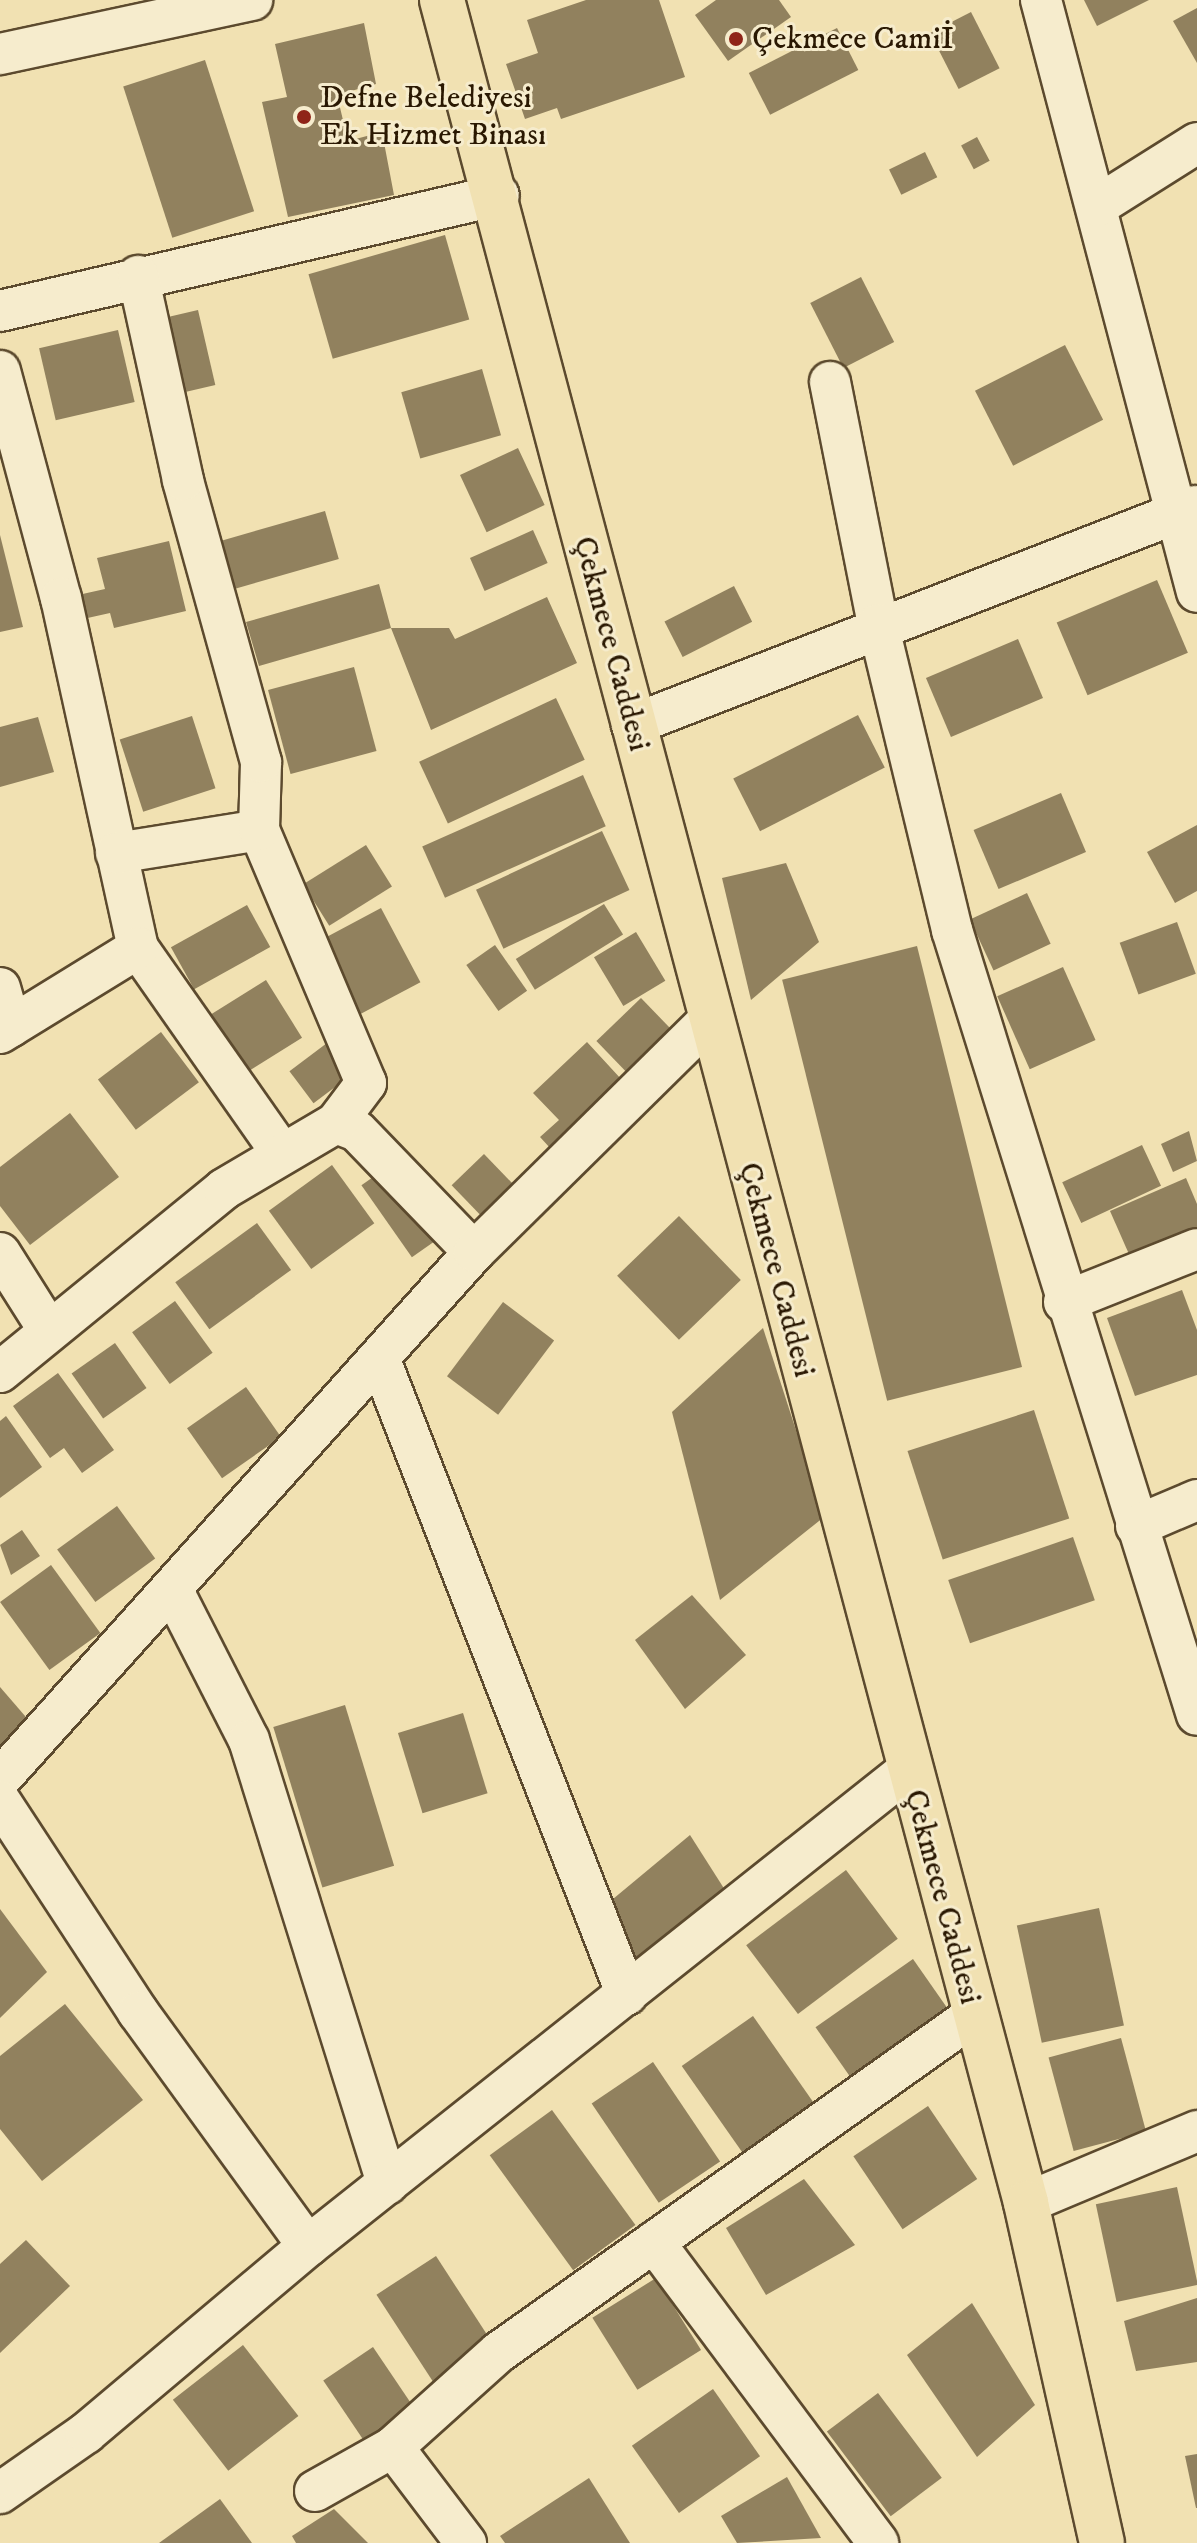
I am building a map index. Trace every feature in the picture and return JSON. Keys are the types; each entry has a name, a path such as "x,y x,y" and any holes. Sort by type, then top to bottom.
{"main road":[{"name":"Çekmece Caddesi","path":"442,0 499,195 632,725 908,1770 1026,2203 1102,2543"}],"street":[{"path":"0,54 252,0"},
{"path":"1041,0 1185,510 1197,592"},
{"path":"1097,206 1197,143"},
{"path":"0,311 138,276 499,195"},
{"path":"0,1372 48,1329 280,1151 336,1123 366,1083 259,830 261,762 183,480 138,276"},
{"path":"0,371 16,487 116,853 138,948 280,1151"},
{"path":"830,382 878,624 952,930 1064,1302 1197,1715"},
{"path":"632,725 878,624 1185,510"},
{"path":"116,853 259,830"},
{"path":"0,988 5,1029 138,948"},
{"path":"0,1779 474,1252 710,1019"},
{"path":"336,1123 357,1131 474,1252"},
{"path":"1064,1302 1197,1249"},
{"path":"0,1253 48,1329"},
{"path":"380,1360 627,1995"},
{"path":"1136,1526 1197,1500"},
{"path":"172,1589 249,1740 387,2184"},
{"path":"0,2493 86,2433 308,2246 908,1770"},
{"path":"0,1801 138,2012 308,2246"},
{"path":"315,2491 393,2447 499,2352 974,2015"},
{"path":"1026,2203 1197,2131"},
{"path":"654,2242 878,2543"},
{"path":"393,2447 466,2543"}],"building":[{"path":"586,0 659,0 685,77 561,119 557,108 525,119 506,64 538,53 527,20"},
{"name":"Çekmece Camiİ","path":"716,0 779,0 791,17 728,61 695,15"},
{"path":"1084,0 1149,0 1097,26"},
{"path":"1197,8 1197,63 1173,21"},
{"path":"971,12 1000,68 959,89 930,33"},
{"name":"Defne Belediyesi Ek Hizmet Binası","path":"364,23 376,84 337,95 348,141 382,132 394,195 288,217 262,102 287,97 275,44"},
{"path":"837,28 858,70 770,115 749,73"},
{"path":"205,60 254,211 172,238 123,87"},
{"path":"977,137 990,161 974,169 961,145"},
{"path":"925,152 937,177 901,195 889,170"},
{"path":"445,235 469,320 333,359 309,274"},
{"path":"861,277 894,342 843,368 810,303"},
{"path":"198,310 215,385 183,392 166,317"},
{"path":"118,330 135,402 56,420 39,348"},
{"path":"1065,345 1103,420 1013,466 975,391"},
{"path":"482,369 501,435 420,458 401,392"},
{"path":"518,448 545,505 487,532 460,475"},
{"path":"325,511 339,559 228,591 214,543"},
{"path":"533,530 548,563 485,591 470,558"},
{"path":"0,535 23,627 0,632"},
{"path":"169,541 186,611 114,628 110,613 83,619 78,595 105,589 97,558"},
{"path":"1157,580 1188,653 1088,695 1057,623"},
{"path":"379,584 391,628 259,666 246,622"},
{"path":"734,586 752,622 683,657 665,621"},
{"path":"547,597 577,663 431,730 391,628 449,628 455,639"},
{"path":"1018,639 1043,698 951,737 926,678"},
{"path":"354,667 377,751 291,774 268,690"},
{"path":"556,698 585,760 448,823 419,762"},
{"path":"858,715 885,768 760,831 733,779"},
{"path":"192,716 215,788 143,812 120,739"},
{"path":"38,717 54,772 0,787 0,727"},
{"path":"583,775 606,826 445,898 422,847"},
{"path":"1061,793 1086,852 999,889 974,830"},
{"path":"1197,825 1197,891 1175,903 1147,852"},
{"path":"602,831 629,890 503,949 476,890"},
{"path":"366,845 392,887 329,926 303,884"},
{"path":"786,863 819,942 751,1000 722,878"},
{"path":"1027,893 1051,944 994,970 970,920"},
{"path":"604,904 623,935 535,990 516,959"},
{"path":"247,905 270,947 194,989 171,947"},
{"path":"381,908 420,982 360,1015 320,940"},
{"path":"1177,922 1196,974 1138,995 1120,943"},
{"path":"636,932 665,981 623,1006 594,957"},
{"path":"495,945 527,991 498,1011 466,965"},
{"path":"917,946 1022,1367 887,1401 782,980"},
{"path":"1063,967 1096,1040 1030,1069 997,996"},
{"path":"266,980 302,1038 238,1077 202,1020"},
{"path":"641,998 681,1039 636,1082 596,1041"},
{"path":"161,1032 199,1082 136,1130 98,1080"},
{"path":"587,1042 633,1092 561,1160 540,1137 559,1120 533,1093"},
{"path":"327,1043 351,1075 314,1103 289,1071"},
{"path":"70,1113 119,1177 30,1245 0,1206 0,1167"},
{"path":"1189,1131 1197,1161 1173,1172 1161,1144"},
{"path":"1142,1145 1161,1186 1081,1223 1062,1182"},
{"path":"484,1154 519,1190 486,1221 452,1185"},
{"path":"332,1165 374,1223 311,1269 269,1211"},
{"path":"386,1168 436,1240 412,1257 361,1185"},
{"path":"1186,1178 1197,1204 1197,1232 1132,1261 1110,1211"},
{"path":"679,1216 741,1280 679,1340 617,1276"},
{"path":"257,1223 291,1270 209,1329 175,1282"},
{"path":"1182,1290 1197,1330 1197,1375 1135,1396 1107,1318"},
{"path":"175,1301 213,1353 170,1384 132,1332"},
{"path":"503,1302 554,1341 498,1415 447,1376"},
{"path":"763,1328 824,1517 720,1600 672,1412"},
{"path":"115,1343 147,1388 103,1418 72,1373"},
{"path":"58,1373 114,1450 82,1473 64,1448 50,1458 13,1406"},
{"path":"246,1387 281,1437 222,1478 187,1428"},
{"path":"1034,1410 1069,1518 943,1560 908,1451"},
{"path":"6,1416 42,1467 0,1498 0,1421"},
{"path":"117,1506 155,1559 95,1602 57,1549"},
{"path":"22,1530 40,1556 11,1575 0,1545"},
{"path":"1073,1537 1095,1600 970,1643 948,1580"},
{"path":"51,1565 100,1633 49,1670 0,1602"},
{"path":"692,1595 746,1655 685,1709 635,1640"},
{"path":"0,1687 38,1731 0,1766"},
{"path":"345,1705 394,1866 322,1888 273,1727"},
{"path":"463,1713 488,1793 423,1813 398,1733"},
{"path":"690,1835 725,1890 635,1960 613,1899"},
{"path":"846,1870 898,1939 798,2014 746,1945"},
{"path":"1099,1908 1124,2025 1042,2043 1017,1925"},
{"path":"0,1909 47,1972 0,2018"},
{"path":"913,1959 951,2014 854,2082 816,2027"},
{"path":"65,2004 143,2100 42,2181 0,2129 0,2056"},
{"path":"753,2016 814,2104 743,2154 682,2066"},
{"path":"1121,2038 1146,2132 1074,2151 1049,2057"},
{"path":"653,2062 720,2161 659,2203 592,2103"},
{"path":"928,2106 977,2179 903,2229 853,2156"},
{"path":"552,2110 635,2225 573,2270 490,2155"},
{"path":"804,2179 855,2245 766,2295 726,2228"},
{"path":"1177,2187 1197,2285 1117,2302 1096,2204"},
{"path":"26,2240 70,2286 0,2353 0,2264"},
{"path":"436,2256 499,2352 439,2391 376,2295"},
{"path":"656,2278 701,2350 637,2390 592,2318"},
{"path":"1197,2298 1197,2362 1136,2371 1124,2321"},
{"path":"972,2303 1035,2405 977,2457 907,2355"},
{"path":"243,2345 298,2416 228,2471 173,2400"},
{"path":"373,2347 419,2416 370,2449 323,2381"},
{"path":"713,2389 760,2456 679,2513 632,2446"},
{"path":"878,2393 942,2478 891,2516 827,2432"},
{"path":"1197,2454 1197,2508 1196,2508 1185,2456"},
{"path":"787,2477 821,2538 737,2543 721,2516"},
{"path":"589,2478 630,2543 505,2543 500,2536"},
{"path":"220,2499 252,2543 159,2543"},
{"path":"334,2509 368,2543 296,2543 292,2536"}],"place":[{"name":"Çekmece Camiİ","path":"736,39"},
{"name":"Defne Belediyesi Ek Hizmet Binası","path":"304,117"}]}
